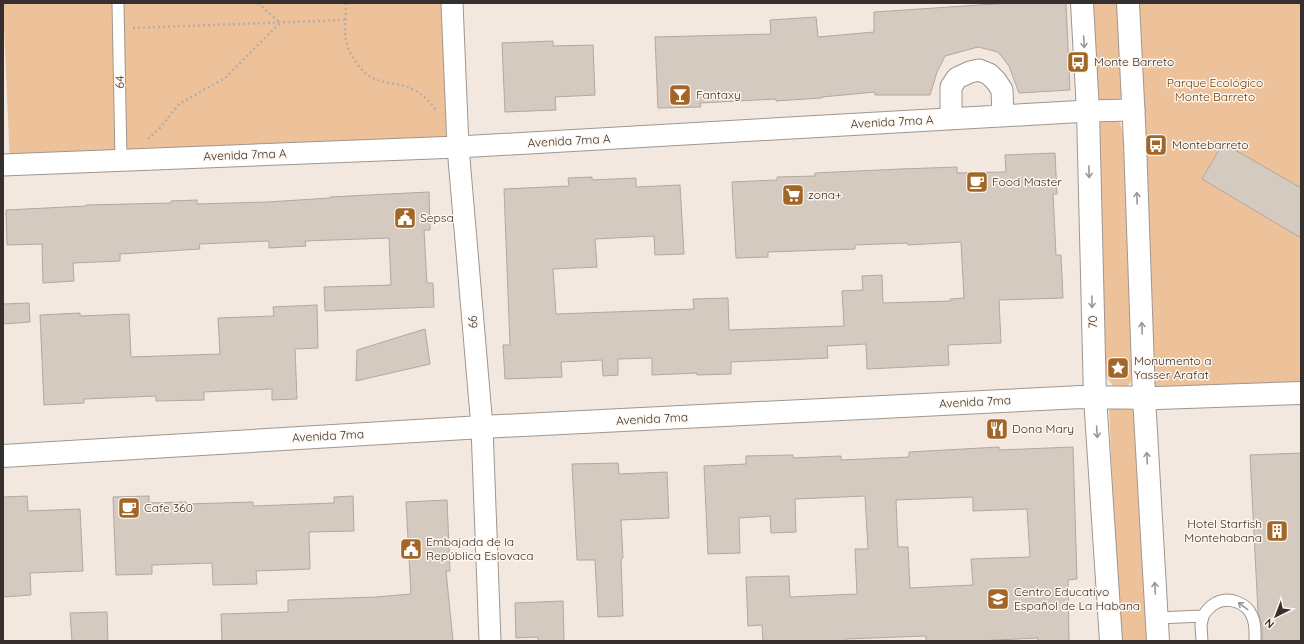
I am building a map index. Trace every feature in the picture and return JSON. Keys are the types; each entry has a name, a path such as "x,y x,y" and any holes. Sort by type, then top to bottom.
{"main road":[{"name":"70","path":"1082,3 1088,111 1095,397 1111,641"},
{"path":"1128,3 1134,110 1144,397 1158,641"},
{"name":"Avenida 7ma","path":"3,456 482,427 1095,397 1301,393"}],"street":[{"name":"66","path":"452,3 458,147 482,427 490,641"},
{"path":"951,119 951,87 958,78 970,72 979,70 989,74 1002,90 1003,116"},
{"name":"Avenida 7ma A","path":"3,165 458,147 1088,111 1134,110"}],"lane":[{"name":"64","path":"118,3 121,160"},
{"path":"1202,641 1201,625 1203,616 1208,609 1215,603 1232,600 1241,603 1247,608 1252,616 1256,641"},
{"path":"1156,618 1203,616"}],"path":[{"path":"258,3 280,23"},
{"path":"346,3 346,39 350,52 366,73 376,79 407,87 417,92 430,102 439,113"},
{"path":"119,28 346,20"},
{"path":"121,160 160,128 179,104 224,78 280,23"}],"green space":[{"path":"3,3 452,3 458,147 10,165"},
{"path":"1090,3 1120,3 1123,79 1122,96 1108,111 1097,96"},
{"name":"Parque Ecológico Monte Barreto","path":"1125,3 1301,3 1301,393 1144,397"},
{"path":"1108,111 1120,123 1126,143 1134,370 1131,381 1121,397 1106,376 1098,141 1100,124"},
{"path":"1121,397 1133,404 1139,426 1149,641 1119,641 1109,407"}],"building":[{"path":"1009,3 1066,3 1070,90 1019,93 1009,66 998,52 978,47 945,56 937,72 930,95 875,95 875,92 776,101 776,99 700,103 701,107 658,108 655,37 771,34 770,20 816,17 818,37 874,32 874,12"},
{"path":"553,41 553,46 593,45 595,95 555,97 556,110 505,112 502,43"},
{"path":"1223,143 1301,188 1301,238 1202,179"},
{"path":"1055,153 1057,194 1053,194 1056,255 1061,255 1063,298 999,300 1001,343 948,345 949,365 867,369 866,344 827,346 828,358 731,362 731,374 697,375 697,373 652,375 652,358 618,359 618,375 603,376 602,360 561,362 562,377 505,379 503,345 510,345 504,189 569,186 568,178 592,177 592,180 636,178 636,187 680,185 684,254 655,255 654,236 595,239 597,267 553,269 556,314 694,309 693,299 728,298 729,330 844,326 842,291 863,290 862,276 882,275 883,303 951,301 950,299 964,298 961,242 908,245 907,243 855,245 855,249 768,252 768,257 736,258 732,182 777,180 777,177 815,176 815,173 901,169 957,167 957,173 1006,172 1005,155"},
{"path":"429,192 430,230 424,230 427,283 433,283 434,307 325,311 324,287 391,285 389,238 305,241 306,246 269,248 269,241 199,244 200,249 120,254 120,261 73,263 74,281 43,283 42,244 7,245 6,210 86,205 171,203 171,201 197,200 197,204 267,202"},
{"path":"29,303 30,322 3,324 3,304"},
{"path":"317,305 318,348 295,349 297,399 272,400 272,389 204,392 204,400 156,401 156,396 84,399 84,403 44,405 40,315 80,313 80,316 129,314 131,357 220,354 218,318 274,316 273,307"},
{"path":"425,329 430,364 356,381 357,350"},
{"path":"999,447 999,450 1073,447 1077,579 1068,580 1069,641 1038,641 1038,638 976,641 926,641 926,636 846,639 846,641 763,641 762,625 748,626 746,577 789,576 790,597 857,594 855,549 868,549 865,496 795,499 796,532 771,533 770,516 739,518 740,553 708,554 704,466 746,464 746,456 793,455 793,458 841,456 841,460 909,457 909,452","holes":["973,497 973,511 1027,509 1030,557 971,559 973,585 910,588 908,547 898,547 896,500"]},
{"name":"Hotel Starfish Montehabana","path":"1301,453 1301,641 1262,641 1262,625 1258,612 1250,455"},
{"path":"618,463 619,474 667,472 669,518 621,520 623,558 621,559 623,616 598,617 595,560 577,560 572,464"},
{"path":"27,496 28,511 80,509 83,571 30,573 31,595 3,597 3,497"},
{"path":"149,496 149,503 186,502 186,504 253,502 253,506 334,503 334,497 353,496 354,531 309,532 310,569 256,571 257,584 213,585 212,563 152,565 152,574 116,575 113,497"},
{"path":"447,500 450,571 446,571 453,641 222,641 221,614 288,612 288,600 376,597 411,594 406,502"},
{"path":"563,601 564,641 538,641 538,637 516,638 515,603"},
{"path":"107,612 108,641 72,641 70,613"}],"place":[{"name":"Monte Barreto","path":"1078,62"},
{"name":"Fantaxy","path":"680,95"},
{"name":"Montebarreto","path":"1156,145"},
{"name":"Food Master","path":"977,182"},
{"name":"zona+","path":"793,195"},
{"name":"Sepsa","path":"405,218"},
{"name":"Monumento a Yasser Arafat","path":"1118,368"},
{"name":"Dona Mary","path":"997,429"},
{"name":"Cafe 360","path":"129,508"},
{"name":"Hotel Starfish Montehabana","path":"1277,531"},
{"name":"Embajada de la República Eslovaca","path":"411,549"},
{"name":"Centro Educativo Español de La Habana","path":"998,599"}]}
